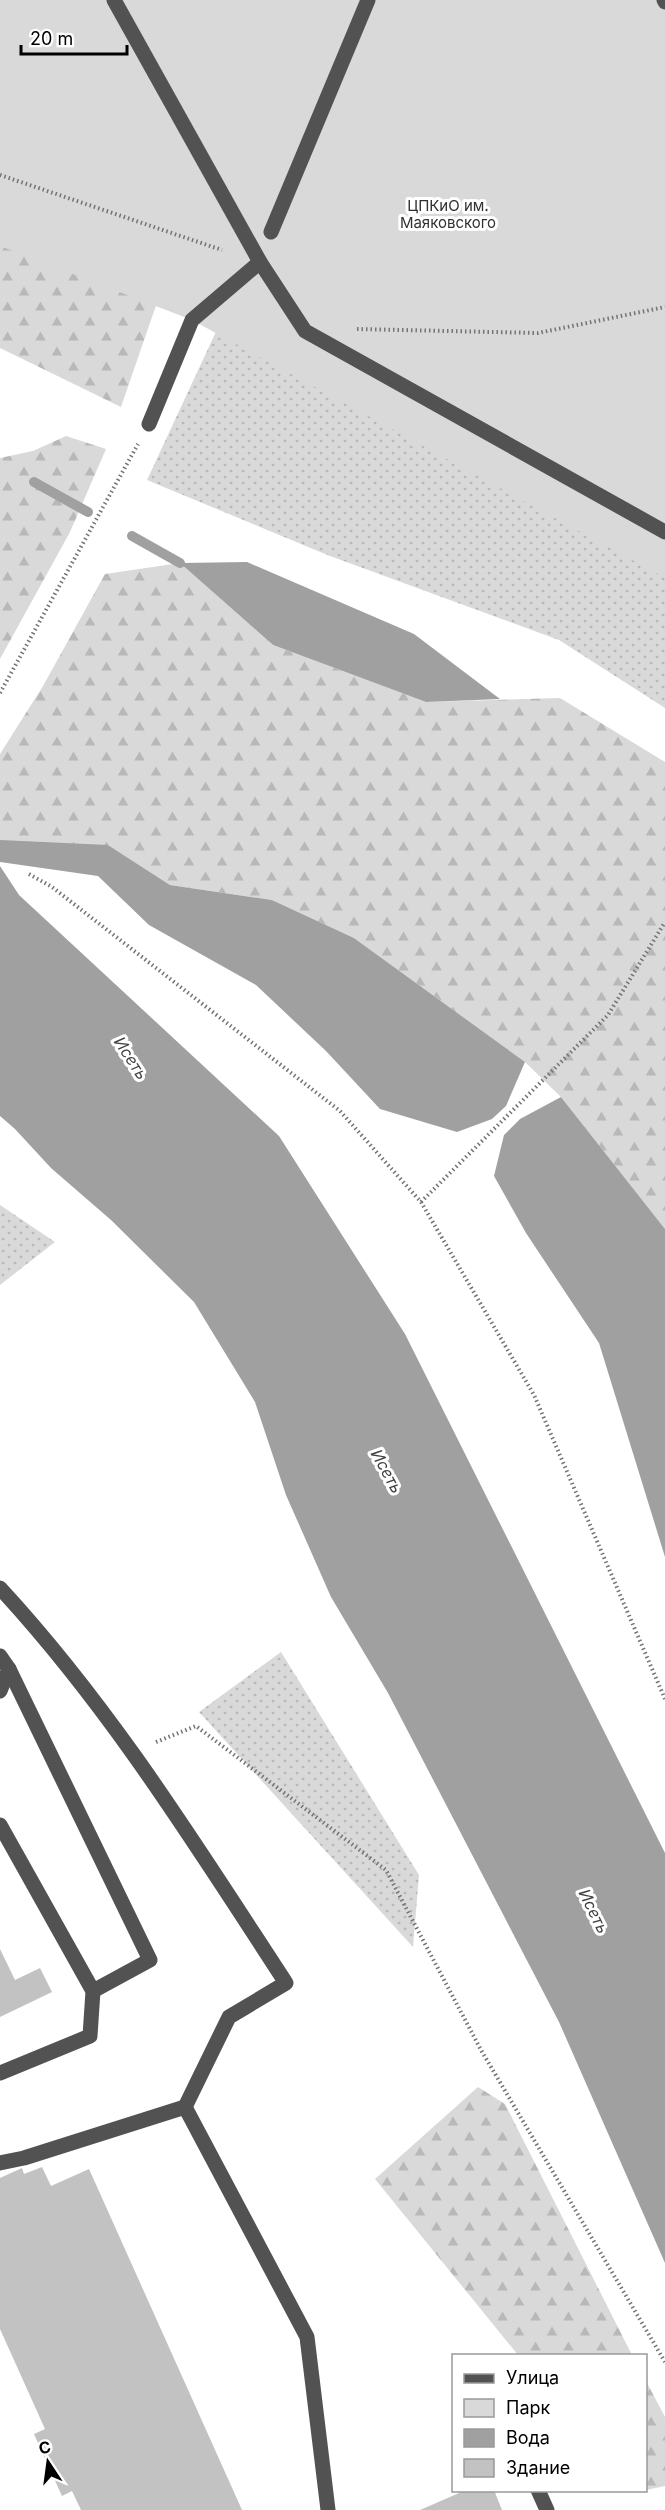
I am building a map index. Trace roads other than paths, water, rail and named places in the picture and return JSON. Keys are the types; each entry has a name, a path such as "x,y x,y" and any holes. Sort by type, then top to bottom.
{"street":[{"path":"114,0 260,262 305,331 665,532"},
{"path":"271,232 368,0"},
{"path":"149,424 192,320 260,262"},
{"path":"0,1588 41,1633 132,1750 286,1983 229,2017 185,2107 24,2158 0,2163"},
{"path":"0,1656 9,1669 150,1960 93,1991"},
{"path":"0,1691 9,1669"},
{"path":"0,1825 93,1991 90,2036 0,2073"},
{"path":"185,2107 307,2337 328,2510"},
{"path":"539,2492 547,2510"}],"water":[{"path":"247,562 414,634 500,699 426,702 273,645 180,563"},
{"path":"0,840 108,845 170,885 272,900 354,938 525,1062 506,1106 492,1119 457,1132 380,1109 326,1051 256,985 149,925 98,876 0,862"},
{"name":"Исеть","path":"0,866 19,895 279,1136 405,1334 665,1853 665,2263 559,2022 388,1693 331,1597 286,1495 255,1402 194,1302 111,1220 51,1168 0,1116"},
{"path":"561,1097 665,1229 665,1557 599,1343 526,1233 494,1176 504,1135 520,1119"}],"waterway":[{"path":"34,482 88,512"},
{"path":"132,536 180,563"}],"park label":[{"name":"ЦПКиО им. Маяковского","path":"448,214"}]}
